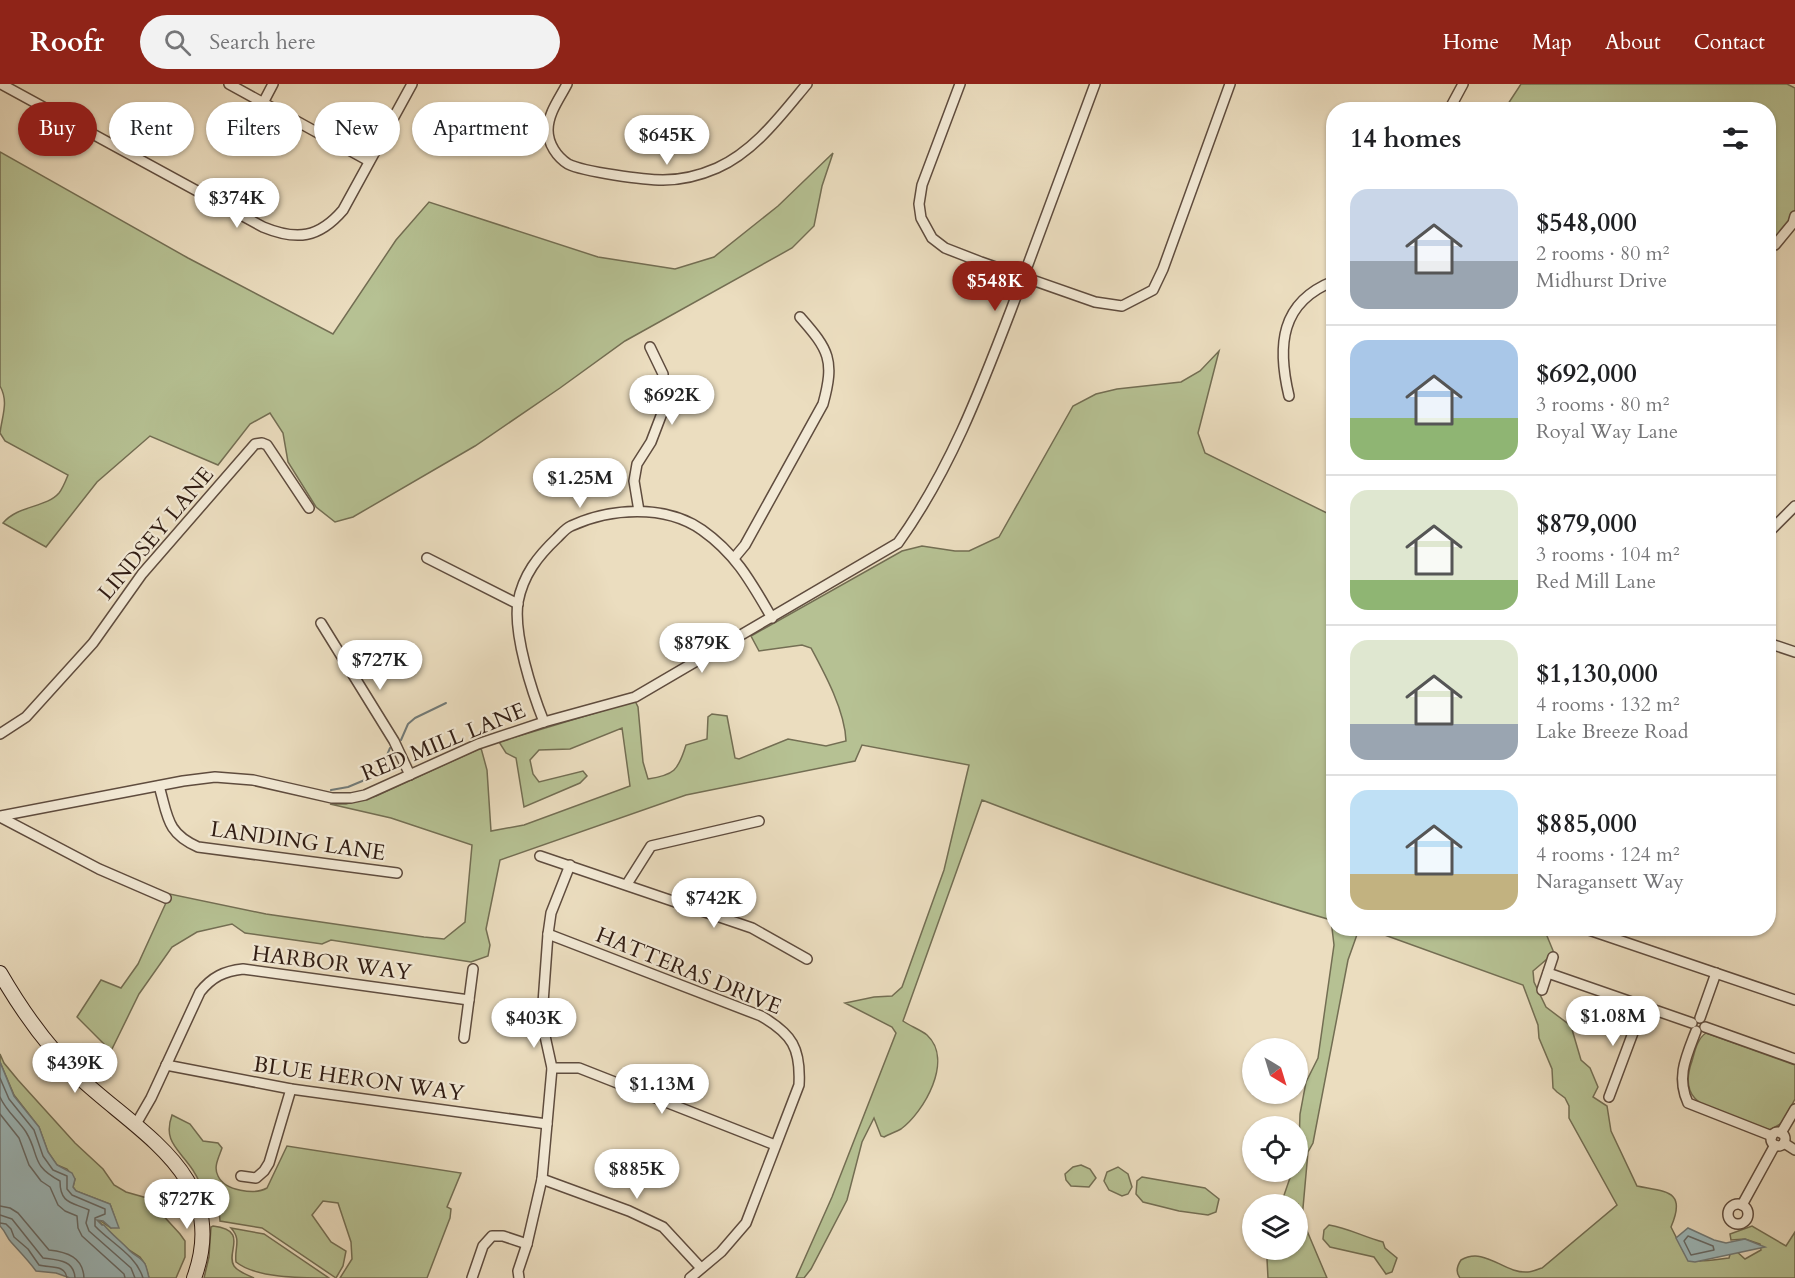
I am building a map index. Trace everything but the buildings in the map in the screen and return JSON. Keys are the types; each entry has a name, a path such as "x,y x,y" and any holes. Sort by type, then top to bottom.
{"street":[{"path":"1,84 263,228 282,235 314,233 331,224 343,210 412,84"},
{"path":"229,84 261,102"},
{"path":"264,102 273,84"},
{"path":"567,84 549,118 548,132 551,144 558,156 569,164 587,169 664,180 714,169 736,158 755,142 807,84"},
{"path":"960,84 922,185 919,204 921,218 932,238 945,248 1095,302 1122,306 1153,290 1163,269 1230,84"},
{"path":"1024,276 1095,84"},
{"path":"1453,102 1463,84"},
{"path":"302,124 369,161"},
{"path":"1776,244 1795,216"},
{"name":"RED MILL LANE","path":"0,816 215,777 253,780 332,798 351,798 365,795 478,744 544,722 635,697 898,543 948,459 975,406 1024,276"},
{"path":"1289,396 1284,376 1282,348 1288,322 1302,300 1326,284"},
{"path":"735,557 745,544 812,424 823,404 828,388 829,360 818,338 800,317"},
{"path":"639,511 634,481 637,464 651,442 664,408 663,374 650,347"},
{"name":"LINDSEY LANE","path":"0,734 26,717 93,643 141,574 255,444 267,445 309,507"},
{"path":"1776,525 1795,506"},
{"path":"544,722 520,637 518,604 524,579 539,554 569,527 601,516 639,511 670,514 700,529 735,557 772,618"},
{"path":"427,558 518,604"},
{"path":"321,623 394,741 410,775"},
{"path":"1776,646 1795,652"},
{"name":"LANDING LANE","path":"159,786 172,829 183,840 198,847 397,873"},
{"path":"0,816 99,868 166,898"},
{"path":"627,884 651,846 759,820"},
{"path":"540,856 752,928 807,959"},
{"path":"519,1278 542,1179 552,1068 545,1036 543,1003 548,934 551,913 570,865"},
{"name":"HATTERAS DRIVE","path":"548,934 761,1016 781,1028 792,1041 800,1071 799,1085 746,1223 721,1252 690,1278"},
{"path":"1607,936 1795,1000"},
{"path":"1542,990 1553,957"},
{"name":"HARBOR WAY","path":"136,1124 200,992 211,980 230,971 243,969 469,1000"},
{"path":"464,1038 473,969"},
{"path":"0,973 57,1054 79,1077 165,1151 191,1184 203,1224 199,1264 194,1278"},
{"path":"1548,973 1795,1059"},
{"path":"1716,973 1684,1064 1681,1080 1688,1103 1778,1139 1795,1150"},
{"path":"1609,1097 1643,1006"},
{"name":"BLUE HERON WAY","path":"166,1065 291,1089 547,1124"},
{"path":"552,1068 579,1068 775,1145"},
{"path":"241,1176 256,1178 264,1172 291,1089"},
{"path":"1742,1205 1795,1109"},
{"path":"542,1179 629,1211 663,1227 701,1268"},
{"path":"472,1278 483,1246 489,1239 503,1236 527,1244"}],"green space":[{"path":"1521,84 1787,84 1795,88 1795,210 1785,229 1776,238 1776,102 1509,102"},
{"path":"0,152 188,258 333,334 396,240 429,202 598,257 675,269 714,257 778,206 833,153 822,186 814,226 792,248 625,341 475,446 353,517 335,522 316,507 288,462 283,433 270,413 250,424 218,465 150,436 97,482 46,547 3,523 16,513 53,498 60,491 68,475 5,441 0,433 4,398 0,386"},
{"path":"1219,351 1198,433 1205,453 1326,513 1326,918 1155,864 982,800 903,1021 927,1035 935,1046 938,1058 933,1085 919,1111 901,1129 884,1137 881,1136 874,1118 862,1142 847,1200 804,1278 796,1278 832,1197 896,1033 892,1027 845,1003 892,996 902,987 944,870 969,765 862,745 855,761 686,795 500,860 486,929 490,945 488,956 471,962 331,940 322,944 245,933 232,924 197,932 172,947 139,994 111,1051 77,1017 101,980 121,988 138,964 170,894 266,914 444,939 465,922 472,845 391,818 330,804 346,804 376,796 481,748 487,770 491,831 524,825 630,786 622,728 570,749 539,750 530,760 533,774 539,782 583,771 587,776 580,783 524,807 516,758 506,753 499,742 635,701 638,707 643,762 648,779 664,776 674,770 686,745 707,739 708,717 712,714 727,716 735,758 739,759 788,739 826,746 846,741 838,705 811,648 802,645 759,651 751,636 902,551 922,546 969,551 999,537 1073,406 1096,394 1117,389 1181,382 1200,371"},
{"path":"1333,936 1357,936 1348,960 1313,1143 1308,1152 1308,1116 1300,1116 1300,1114 1302,1104 1308,1104 1308,1078 1318,1058 1334,945"},
{"path":"1387,936 1547,936 1554,953 1533,971 1534,982 1546,1007 1571,1026 1581,1060 1590,1068 1598,1087 1593,1097 1607,1106 1611,1131 1637,1186 1665,1192 1675,1199 1677,1206 1671,1227 1682,1249 1691,1259 1697,1261 1729,1258 1731,1251 1735,1250 1745,1259 1761,1250 1760,1244 1745,1239 1731,1240 1730,1234 1752,1226 1786,1246 1795,1232 1795,1278 1460,1278 1458,1276 1458,1264 1461,1260 1478,1256 1519,1271 1530,1272 1542,1268 1617,1205 1569,1118 1569,1106 1565,1098 1553,1088 1552,1069 1539,1038 1538,1025 1523,985"},
{"path":"1706,1033 1795,1065 1795,1099 1782,1123 1770,1130 1719,1112 1701,1104 1695,1098 1690,1092 1689,1073 1700,1038"},
{"path":"0,1054 4,1063 18,1080 75,1143 103,1169 114,1185 126,1192 147,1198 180,1234 185,1241 185,1257 176,1278 149,1278 145,1264 140,1257 129,1250 92,1215 111,1228 116,1221 110,1204 76,1191 73,1187 75,1179 67,1169 57,1165 48,1152 39,1127 14,1095 0,1062"},
{"path":"172,1115 190,1124 203,1141 218,1143 222,1148 216,1166 218,1176 227,1185 241,1190 255,1191 267,1188 287,1146 461,1173 447,1207 451,1209 450,1218 427,1278 340,1278 352,1259 351,1242 338,1203 323,1201 312,1215 331,1242 346,1251 343,1266 336,1278 262,1228 220,1221 218,1197 206,1196 195,1173 170,1137"},
{"path":"1081,1165 1090,1169 1096,1178 1089,1187 1071,1186 1066,1180 1065,1174 1073,1167"},
{"path":"1118,1167 1128,1174 1132,1187 1128,1194 1122,1196 1109,1190 1104,1181 1107,1172"},
{"path":"1142,1177 1205,1188 1219,1199 1216,1212 1208,1215 1143,1202 1136,1194 1137,1181"},
{"path":"1289,1182 1305,1182 1304,1194 1284,1194"},
{"path":"1329,1225 1383,1242 1385,1248 1397,1258 1392,1272 1386,1274 1374,1257 1330,1247 1323,1239 1324,1230"},
{"path":"211,1227 231,1232 234,1237 232,1261 234,1266 254,1278 204,1278 209,1257"},
{"path":"231,1228 264,1234 329,1278 279,1276 245,1267 236,1262 237,1240"},
{"path":"1308,1233 1327,1278 1268,1278 1267,1260 1308,1260"}],"water":[{"path":"0,1062 14,1096 39,1127 48,1152 57,1165 72,1173 75,1179 73,1187 76,1191 110,1204 119,1228 111,1228 103,1221 97,1220 140,1258 149,1278 70,1278 56,1273 36,1271 0,1226"},
{"path":"1688,1228 1726,1243 1745,1239 1765,1247 1695,1262 1688,1261 1676,1238"}],"waterway":[{"path":"401,740 408,724 415,718 446,703"},
{"path":"331,790 348,787 379,774 390,748"}]}
